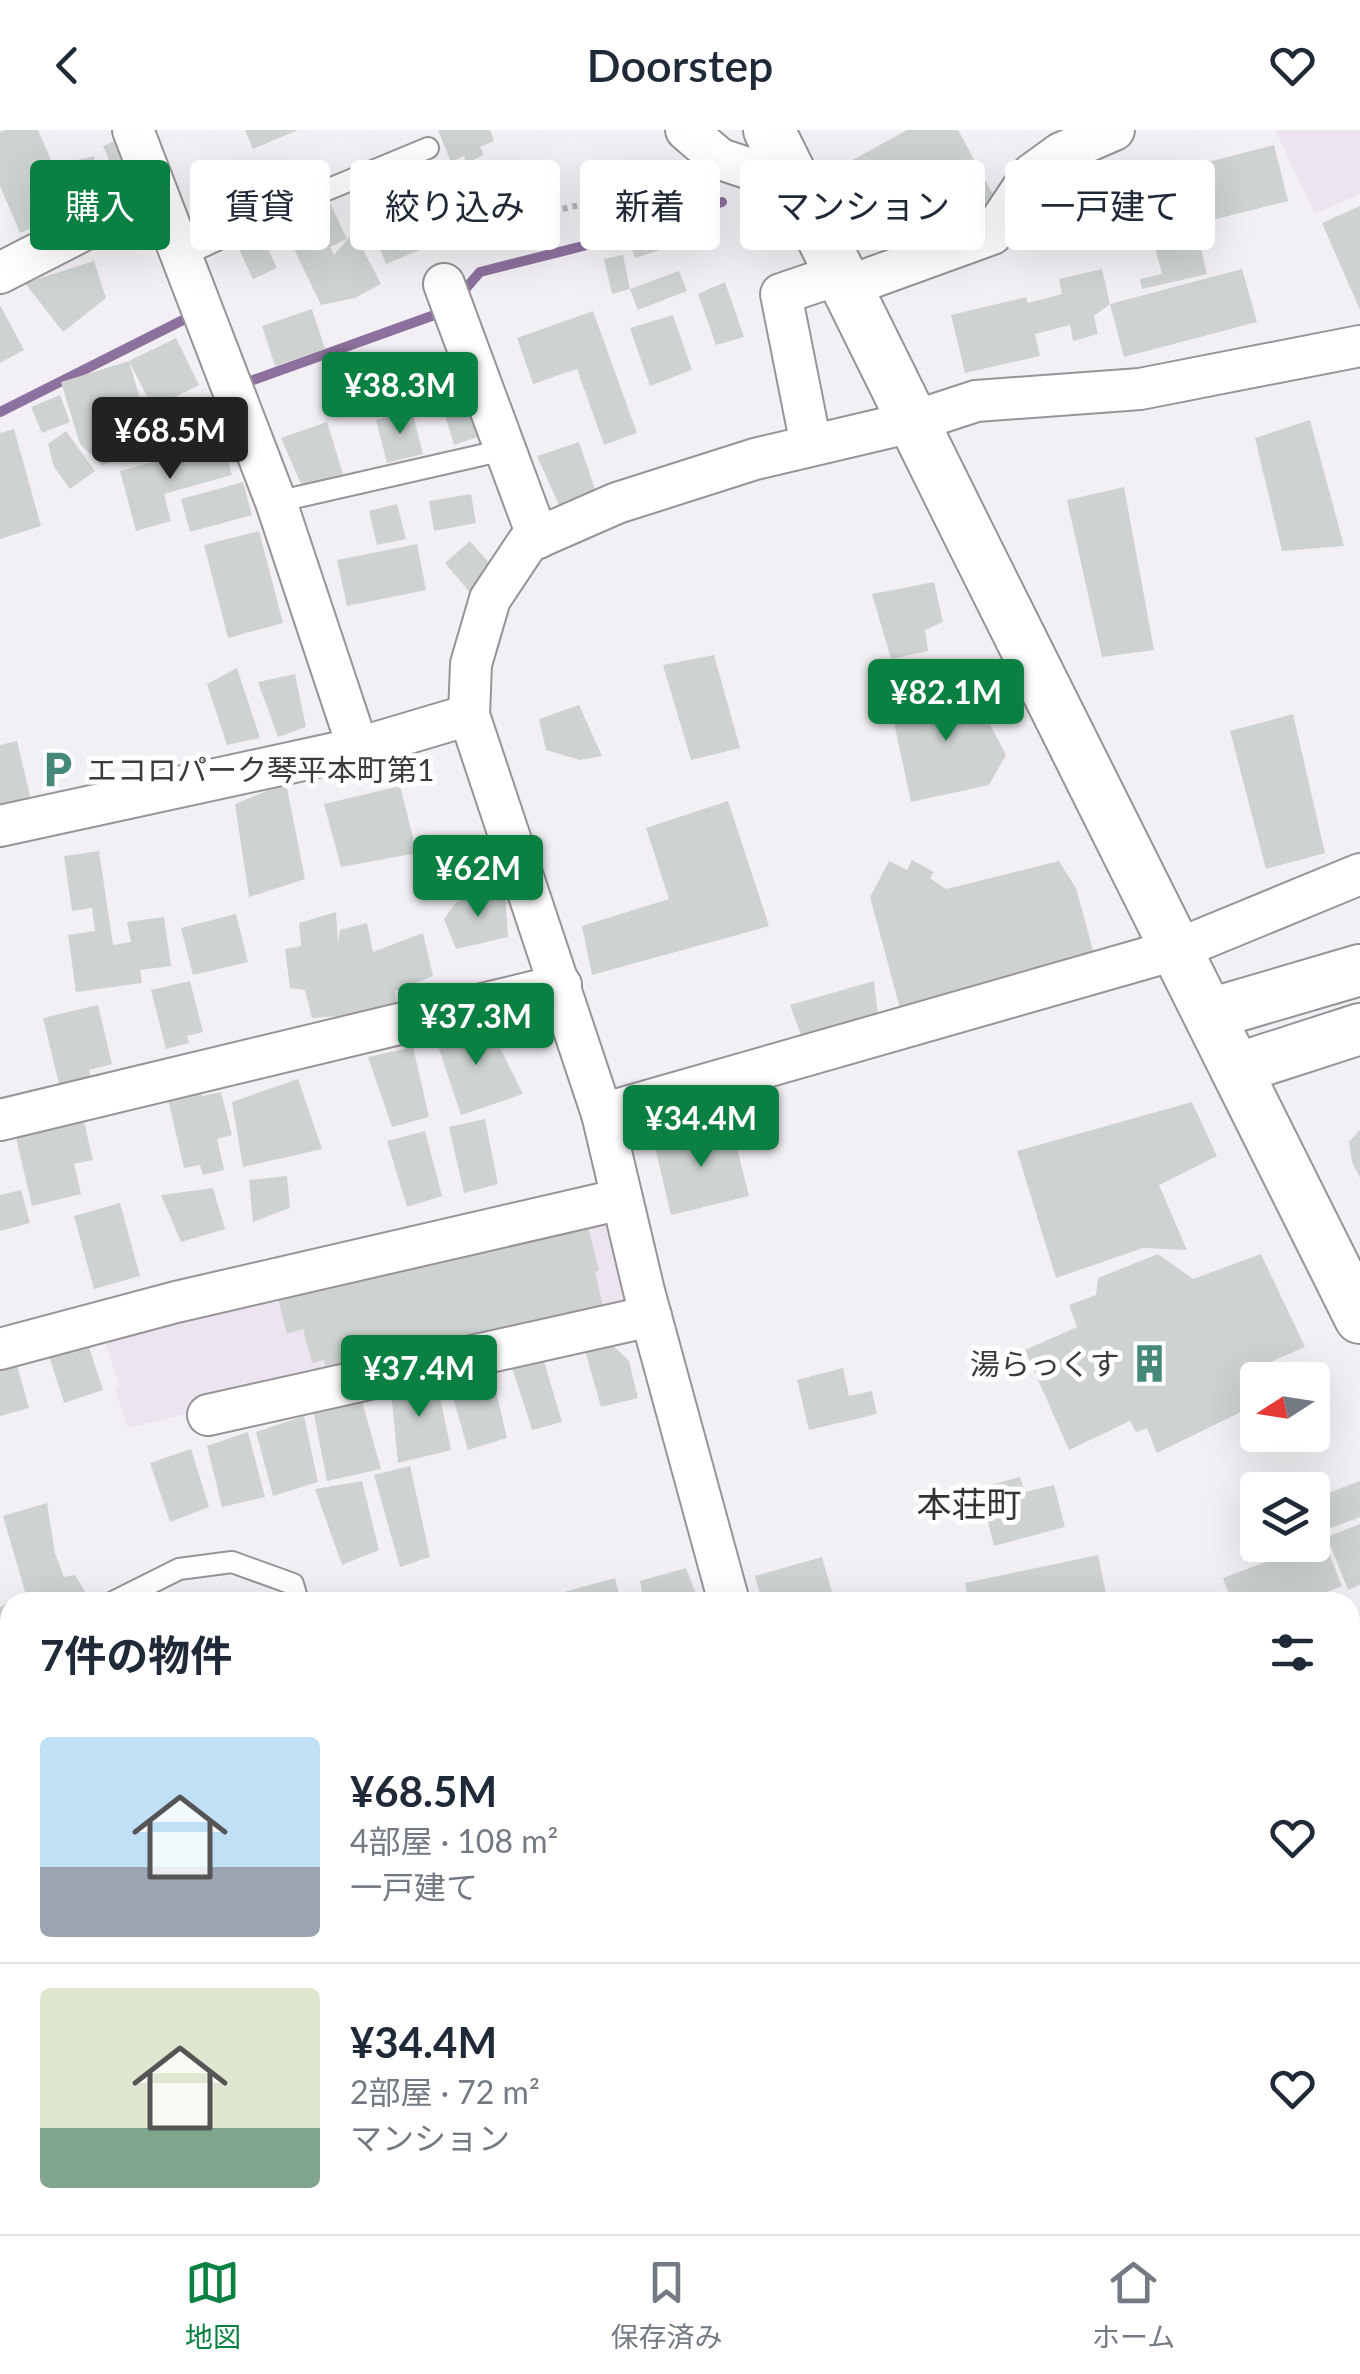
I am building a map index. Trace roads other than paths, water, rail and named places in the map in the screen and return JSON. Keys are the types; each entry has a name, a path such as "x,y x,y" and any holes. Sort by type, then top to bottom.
{"street":[{"path":"134,130 144,160"},
{"path":"686,130 720,158 740,165"},
{"path":"769,130 784,160"},
{"path":"811,445 780,294 843,281 992,234 1032,174 1061,153 1107,131"},
{"path":"170,228 276,502 358,748"},
{"path":"0,273 45,250"},
{"path":"828,250 1360,1318"},
{"path":"444,284 538,538"},
{"path":"726,1592 651,1316 602,1114 470,715 471,664 490,599 528,542 618,503 755,458 912,422 976,401 1140,389 1360,346"},
{"path":"0,826 358,748 470,715"},
{"path":"602,1114 1178,950 1360,874"},
{"path":"1210,1014 1360,970"},
{"path":"0,1120 561,985"},
{"path":"1236,1069 1360,1029"},
{"path":"0,1349 176,1302 622,1199"},
{"path":"208,1415 651,1316"}],"lane":[{"path":"181,256 292,204 428,148"},
{"path":"276,502 504,450"},
{"path":"135,1592 179,1569 232,1562 292,1584 295,1592"}],"waterway":[{"path":"461,294 480,272 583,246 722,202"},
{"path":"242,376 245,383 440,313"},
{"path":"0,412 189,317"}],"place":[{"name":"エコロパーク琴平本町第1","path":"57,769"},
{"name":"湯らっくす","path":"1150,1363"}],"district":[{"name":"本荘町","path":"969,1503"}]}
